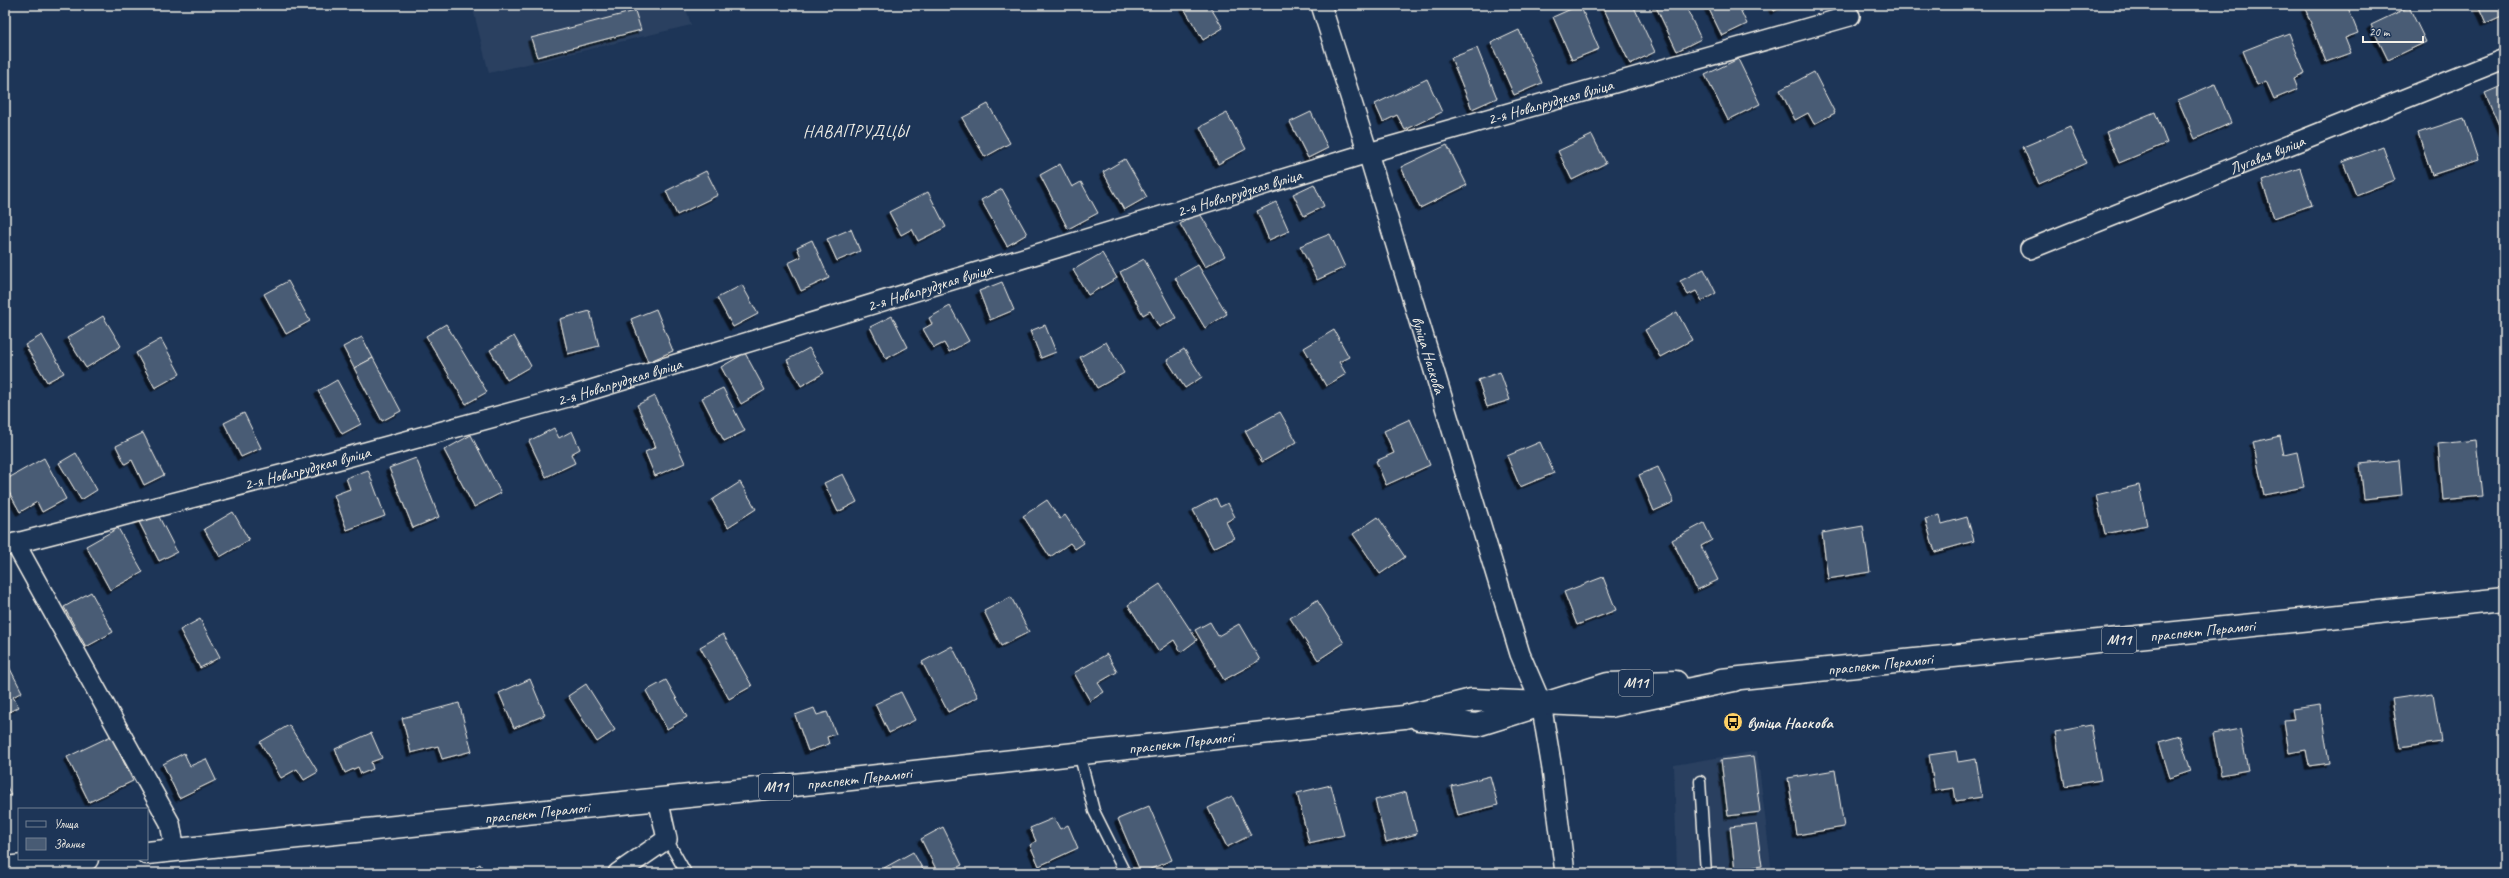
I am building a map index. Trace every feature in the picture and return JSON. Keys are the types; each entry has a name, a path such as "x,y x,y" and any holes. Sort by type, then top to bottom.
{"main road":[{"name":"праспект Перамогі","path":"148,853 658,799 1404,717 1472,700 1541,703 1608,684 1734,680 2504,599"},
{"path":"5,868 78,860"}],"street":[{"name":"вуліца Наскова","path":"1321,5 1368,153 1520,654 1541,703 1552,769 1564,873"},
{"name":"2-я Новапрудзкая вуліца","path":"10,544 296,471 568,397 1368,153 1850,16"},
{"name":"Лугавая вуліца","path":"2030,249 2504,59"},
{"path":"10,544 170,823 175,850"},
{"path":"618,873 667,839 658,799"}],"lane":[{"path":"1079,753 1094,811 1125,873"},
{"path":"1700,782 1706,873"},
{"path":"667,839 686,873"}],"shaded area":[{"path":"472,5 685,5 691,25 489,73"},
{"path":"1757,751 1772,873 1677,873 1674,765"}],"building":[{"path":"1182,5 1209,5 1223,28 1203,40"},
{"path":"1580,5 1599,49 1572,60 1553,17"},
{"path":"1602,5 1633,5 1655,52 1630,64"},
{"path":"1655,5 1685,5 1701,39 1677,51"},
{"path":"1707,5 1738,5 1747,24 1722,36"},
{"path":"1771,5 1785,5 1774,11"},
{"path":"2312,5 2347,5 2358,33 2345,38 2351,53 2326,62 2305,8"},
{"path":"2478,5 2504,5 2504,15 2486,23"},
{"path":"2409,7 2426,42 2388,60 2371,25"},
{"path":"635,11 641,30 537,57 531,38"},
{"path":"1519,30 1542,83 1514,95 1491,43"},
{"path":"2289,33 2305,74 2294,79 2298,89 2274,99 2266,81 2257,85 2243,51"},
{"path":"1477,48 1497,98 1472,109 1451,58"},
{"path":"1738,59 1760,104 1728,120 1705,75"},
{"path":"1814,72 1835,113 1814,124 1808,113 1795,120 1780,90"},
{"path":"1427,79 1442,112 1405,130 1397,115 1383,122 1375,104"},
{"path":"2215,84 2231,123 2195,139 2178,100"},
{"path":"2504,85 2504,137 2485,93"},
{"path":"988,104 1010,143 985,157 962,118"},
{"path":"1311,112 1328,148 1308,158 1290,122"},
{"path":"2155,112 2167,143 2119,163 2106,132"},
{"path":"1227,113 1246,149 1218,164 1200,127"},
{"path":"2464,118 2478,160 2432,175 2418,133"},
{"path":"2070,127 2086,163 2039,184 2023,147"},
{"path":"1592,135 1606,163 1572,180 1558,151"},
{"path":"1447,145 1467,185 1420,208 1401,167"},
{"path":"2383,147 2395,180 2356,195 2343,162"},
{"path":"1125,159 1147,197 1124,210 1103,172"},
{"path":"1060,164 1072,187 1081,182 1098,213 1068,229 1040,175"},
{"path":"2300,168 2312,205 2274,218 2262,181"},
{"path":"706,171 718,195 677,215 666,191"},
{"path":"1314,184 1324,206 1304,216 1293,194"},
{"path":"1002,189 1027,234 1007,246 981,200"},
{"path":"928,192 946,227 918,241 912,229 901,235 889,212"},
{"path":"1276,202 1289,231 1269,240 1257,211"},
{"path":"1199,212 1225,256 1205,267 1180,224"},
{"path":"851,229 860,251 837,261 827,239"},
{"path":"1330,234 1345,267 1317,280 1300,246"},
{"path":"812,240 829,278 801,291 788,263 801,257 797,247"},
{"path":"1102,253 1117,278 1088,295 1073,270"},
{"path":"1144,259 1176,318 1159,327 1150,311 1143,315 1120,272"},
{"path":"1198,265 1227,314 1205,328 1175,278"},
{"path":"1704,269 1716,293 1702,301 1696,291 1688,295 1680,281"},
{"path":"288,281 310,321 286,334 264,294"},
{"path":"1002,282 1014,310 990,320 979,291"},
{"path":"742,285 758,314 733,327 717,298"},
{"path":"950,306 969,341 949,352 944,343 934,348 923,329 932,324 929,318"},
{"path":"656,309 673,351 648,362 631,319"},
{"path":"590,311 599,346 568,354 560,319"},
{"path":"1677,312 1692,340 1660,357 1645,330"},
{"path":"103,316 121,346 86,368 67,338"},
{"path":"892,316 908,347 886,359 870,327"},
{"path":"446,324 487,392 466,404 426,336"},
{"path":"1045,325 1056,352 1041,358 1030,331"},
{"path":"1334,330 1349,357 1339,362 1346,374 1326,386 1304,348"},
{"path":"42,335 64,373 47,382 25,345"},
{"path":"514,336 531,366 507,380 490,350"},
{"path":"362,337 373,358 354,368 343,347"},
{"path":"161,339 180,374 155,388 136,353"},
{"path":"1106,342 1124,373 1097,388 1080,357"},
{"path":"809,348 824,373 801,386 787,360"},
{"path":"1184,349 1202,377 1185,388 1167,360"},
{"path":"745,353 765,390 741,404 721,367"},
{"path":"373,358 401,411 382,421 354,368"},
{"path":"1500,372 1510,400 1487,407 1478,380"},
{"path":"337,380 361,424 342,434 318,391"},
{"path":"723,388 745,431 724,441 702,398"},
{"path":"655,396 685,463 655,476 645,452 656,447 637,405"},
{"path":"1280,412 1297,442 1262,462 1245,431"},
{"path":"244,413 261,448 241,457 224,423"},
{"path":"1410,419 1430,465 1386,485 1376,461 1394,453 1384,431"},
{"path":"554,428 559,438 572,431 580,449 571,454 575,463 546,477 529,441"},
{"path":"143,433 164,475 144,485 132,460 125,464 116,446"},
{"path":"471,435 501,493 474,507 444,450"},
{"path":"2280,436 2284,455 2297,452 2304,487 2264,495 2253,442"},
{"path":"2476,440 2482,496 2443,500 2438,444"},
{"path":"1540,442 1554,473 1520,487 1507,456"},
{"path":"76,453 97,490 81,500 59,463"},
{"path":"44,458 66,499 42,512 37,502 20,512 5,485 5,480"},
{"path":"416,458 439,517 413,528 389,468"},
{"path":"2399,460 2402,495 2364,499 2360,464"},
{"path":"1658,467 1674,502 1654,511 1639,475"},
{"path":"368,470 385,516 347,530 334,495 350,489 346,478"},
{"path":"843,474 857,502 838,512 824,483"},
{"path":"740,482 756,509 728,527 712,500"},
{"path":"2139,485 2147,525 2105,534 2096,495"},
{"path":"1216,498 1220,507 1228,503 1235,517 1226,522 1234,538 1213,548 1193,510"},
{"path":"1047,500 1060,519 1065,515 1084,543 1075,549 1070,543 1050,557 1023,516"},
{"path":"156,511 177,552 159,561 138,520"},
{"path":"233,512 249,540 220,557 204,529"},
{"path":"1940,515 1942,524 1967,517 1974,541 1935,552 1925,519"},
{"path":"1378,517 1405,557 1380,574 1353,534"},
{"path":"1704,523 1712,540 1701,546 1718,580 1697,590 1672,540"},
{"path":"1863,526 1870,572 1828,579 1822,533"},
{"path":"118,528 143,572 110,590 86,546"},
{"path":"1603,577 1616,610 1577,625 1564,592"},
{"path":"1160,584 1197,640 1181,652 1174,640 1158,651 1128,605"},
{"path":"91,592 113,632 86,647 64,607"},
{"path":"1011,597 1029,632 1001,646 984,611"},
{"path":"1317,600 1344,643 1318,660 1290,618"},
{"path":"200,619 220,657 200,668 180,630"},
{"path":"1210,622 1218,636 1239,624 1260,660 1224,680 1195,630"},
{"path":"723,634 752,686 729,699 700,647"},
{"path":"952,646 978,697 948,712 922,662"},
{"path":"1107,654 1117,672 1098,683 1104,692 1090,701 1074,673"},
{"path":"5,659 22,692 13,697 19,707 5,714"},
{"path":"530,679 545,715 514,728 499,693"},
{"path":"666,680 687,717 667,729 646,691"},
{"path":"586,684 615,730 597,742 568,696"},
{"path":"901,692 915,720 889,733 875,704"},
{"path":"2433,693 2441,742 2400,748 2392,699"},
{"path":"459,703 472,751 442,759 438,746 411,753 402,718"},
{"path":"2320,705 2329,763 2309,766 2306,750 2289,753 2284,721 2294,720 2292,709"},
{"path":"814,708 817,715 827,712 836,734 827,737 829,744 808,751 795,715"},
{"path":"289,725 318,772 304,780 297,769 281,778 260,742"},
{"path":"2091,725 2101,780 2065,786 2055,732"},
{"path":"2240,729 2248,770 2221,775 2213,734"},
{"path":"371,733 382,758 371,762 373,769 361,774 358,767 345,773 335,749"},
{"path":"111,736 133,781 89,802 67,757"},
{"path":"2180,736 2191,771 2170,778 2159,742"},
{"path":"1956,751 1958,762 1976,759 1982,797 1956,801 1954,788 1935,791 1929,755"},
{"path":"184,753 190,766 206,759 216,780 179,798 163,764"},
{"path":"1753,756 1760,812 1728,816 1721,760"},
{"path":"1835,770 1844,827 1797,835 1788,778"},
{"path":"1490,776 1498,805 1458,815 1451,786"},
{"path":"5,783 11,795 5,798"},
{"path":"1331,785 1344,835 1309,843 1297,793"},
{"path":"1406,792 1417,834 1386,842 1375,800"},
{"path":"1232,796 1251,835 1227,847 1208,808"},
{"path":"1149,806 1172,860 1141,873 1118,819"},
{"path":"1054,818 1060,829 1068,825 1078,848 1039,866 1030,845 1036,841 1030,828"},
{"path":"1756,824 1762,866 1735,870 1730,827"},
{"path":"943,827 962,865 946,873 938,873 921,839"},
{"path":"913,852 925,873 886,873 884,868"},
{"path":"480,864 485,873 465,873"}],"place":[{"name":"вуліца Наскова","path":"1733,722"}],"district":[{"name":"НАВАПРУДЦЫ","path":"856,131"}]}
